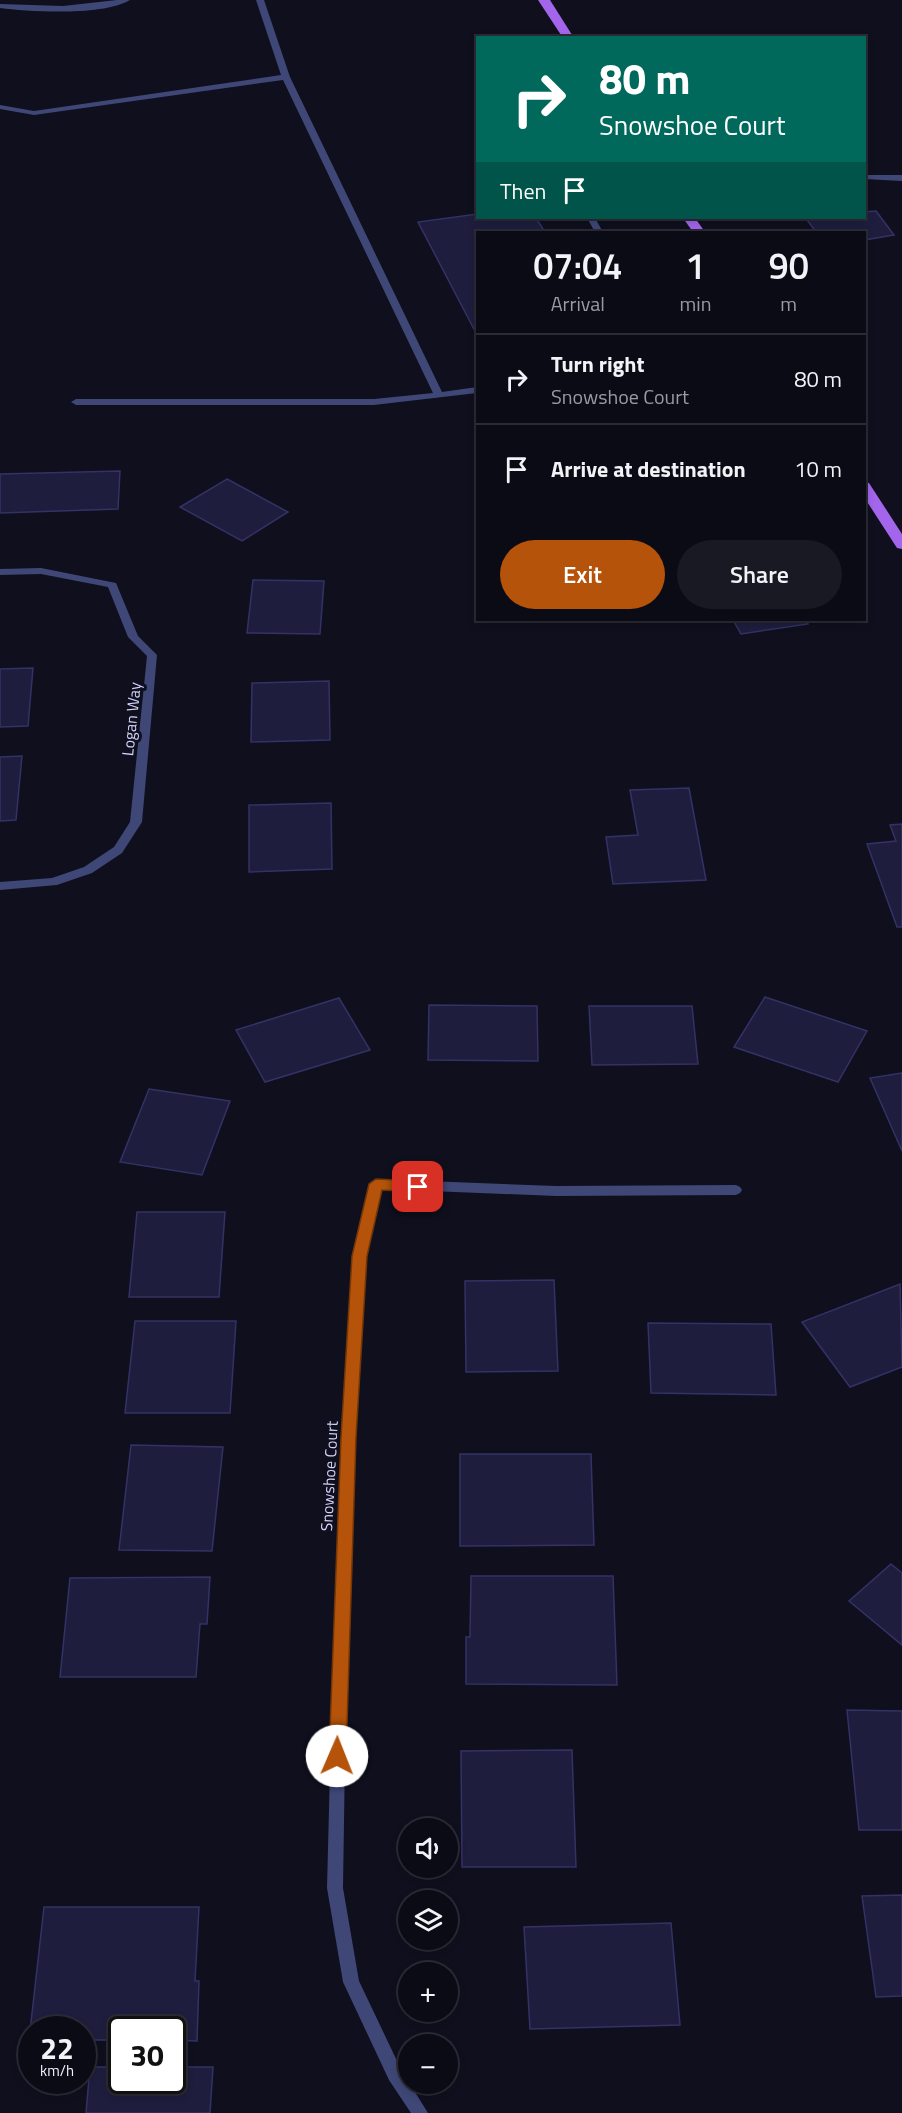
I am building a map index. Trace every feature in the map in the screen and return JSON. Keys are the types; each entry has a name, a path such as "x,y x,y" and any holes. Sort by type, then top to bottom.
{"main road":[{"path":"544,0 568,36"},
{"path":"866,489 902,545"}],"street":[{"path":"0,6 17,9 95,6 126,0"},
{"path":"260,0 286,77 439,395"},
{"path":"0,107 34,113 286,77"},
{"path":"866,177 902,178"},
{"path":"76,402 374,402 476,390"},
{"name":"Logan Way","path":"0,572 41,572 112,585 133,637 152,656 136,822 118,850 88,870 53,882 0,886"},
{"name":"Snowshoe Court","path":"420,2113 395,2075 351,1982 335,1888 339,1690 355,1324 359,1256 376,1184 503,1191 608,1193 736,1190"}],"building":[{"path":"876,211 894,235 866,240 866,231 815,231 807,220 866,219 866,212"},
{"path":"476,214 476,219 537,219 544,231 476,231 476,333 418,222"},
{"path":"120,471 118,509 0,513 0,474"},
{"path":"227,479 288,512 242,541 180,507"},
{"path":"253,580 324,581 320,634 247,633"},
{"path":"734,621 806,621 808,624 741,634"},
{"path":"33,668 28,726 0,727 0,669"},
{"path":"329,681 330,740 251,742 252,683"},
{"path":"22,756 16,820 0,821 0,757"},
{"path":"689,788 706,880 613,884 606,837 638,835 630,790"},
{"path":"331,803 332,869 249,872 249,805"},
{"path":"902,824 902,927 897,927 867,844 896,841 890,825"},
{"path":"765,997 867,1031 838,1082 734,1047"},
{"path":"339,998 370,1050 265,1082 236,1030"},
{"path":"429,1005 537,1006 538,1061 428,1060"},
{"path":"589,1006 692,1006 698,1064 592,1065"},
{"path":"902,1073 902,1151 870,1078"},
{"path":"149,1089 230,1101 202,1175 120,1162"},
{"path":"137,1212 225,1212 219,1297 129,1297"},
{"path":"554,1280 558,1371 466,1372 465,1281"},
{"path":"900,1284 902,1367 850,1387 802,1322"},
{"path":"135,1321 236,1321 230,1413 125,1413"},
{"path":"648,1323 771,1324 776,1395 651,1393"},
{"path":"131,1445 223,1447 212,1551 119,1550"},
{"path":"460,1454 591,1454 594,1545 460,1546"},
{"path":"891,1564 902,1573 902,1645 849,1601"},
{"path":"471,1576 613,1576 617,1685 466,1684 466,1637 470,1637"},
{"path":"210,1577 207,1624 200,1624 196,1677 60,1677 70,1578"},
{"path":"847,1710 902,1711 902,1830 859,1830"},
{"path":"572,1750 576,1867 462,1867 461,1751"},
{"path":"902,1895 902,1996 876,1997 862,1896"},
{"path":"44,1907 199,1907 195,1981 199,1981 197,2041 186,2041 186,2016 108,2016 108,2040 96,2040 96,2016 32,2016"},
{"path":"671,1923 680,2025 530,2029 524,1927"},
{"path":"96,2067 108,2067 108,2094 186,2094 186,2067 213,2067 210,2113 86,2113 88,2094 96,2094"}],"route":[{"path":"337,1756 349,1437 359,1256 376,1184 418,1187"}]}
